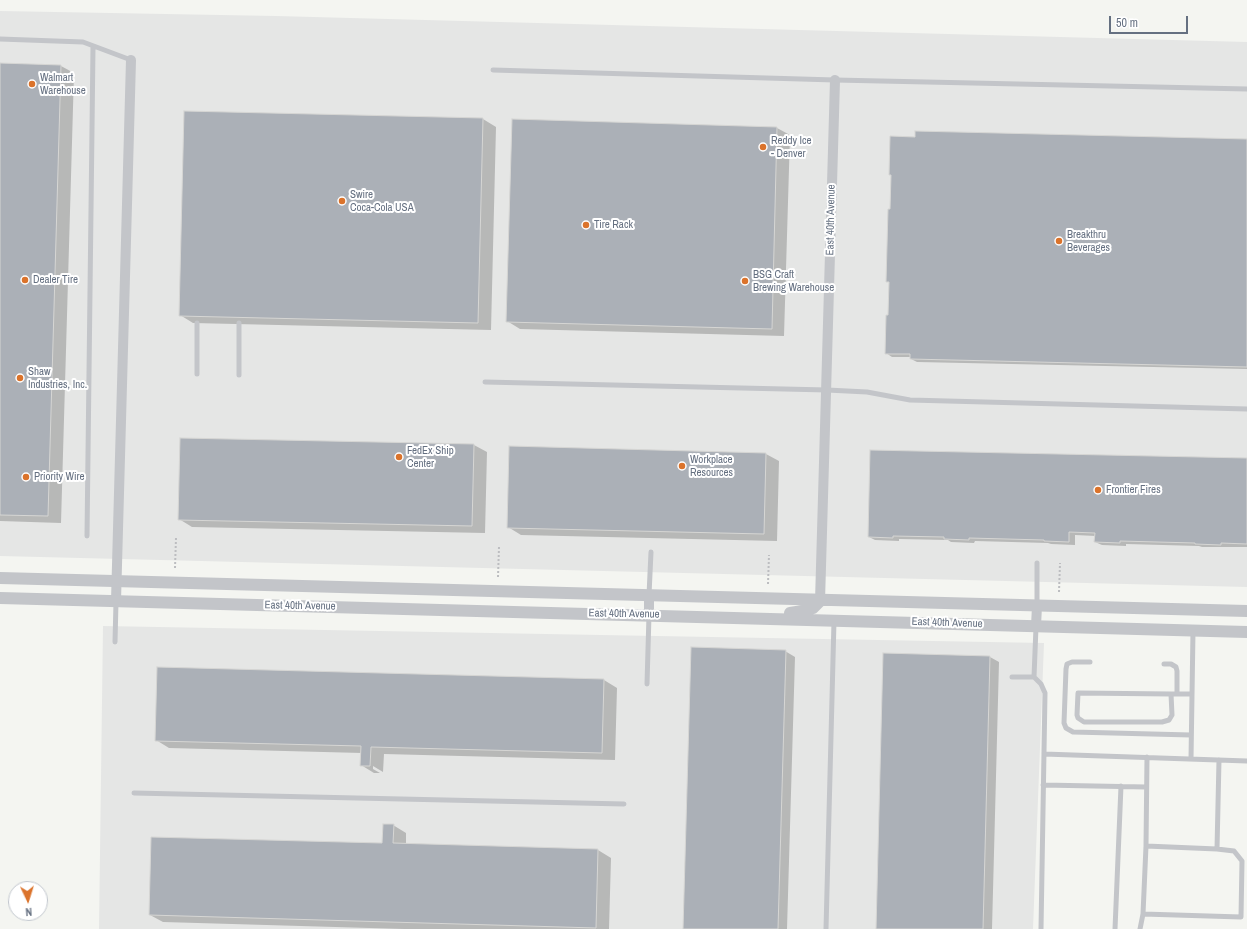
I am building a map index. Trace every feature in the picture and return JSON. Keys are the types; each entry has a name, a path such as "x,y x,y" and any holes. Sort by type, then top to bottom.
{"street":[{"path":"116,601 131,60"},
{"name":"East 40th Avenue","path":"820,601 835,80"},
{"name":"East 40th Avenue","path":"0,578 1247,612"},
{"path":"649,615 650,595"},
{"name":"East 40th Avenue","path":"0,598 1247,632"},
{"path":"758,618 803,611 815,607 820,601"},
{"path":"1036,606 1036,626"}],"lane":[{"path":"0,40 83,42 131,60"},
{"path":"87,536 93,47"},
{"path":"493,70 835,80 1247,89"},
{"path":"239,323 239,375"},
{"path":"197,324 197,374"},
{"path":"485,382 827,390 867,392 910,400 1247,409"},
{"path":"650,595 651,552"},
{"path":"1036,606 1037,563"},
{"path":"115,642 116,601"},
{"path":"647,684 649,615"},
{"path":"826,929 834,620"},
{"path":"1034,678 1036,626"},
{"path":"1191,759 1193,630"},
{"path":"1090,662 1072,662 1067,664 1064,723 1066,728 1073,732 1191,735"},
{"path":"1164,664 1171,664 1176,667 1177,671 1174,694 1172,715 1169,720 1162,722 1084,722 1078,718 1078,693 1174,694 1192,694"},
{"path":"1012,677 1034,678 1041,684 1044,693 1041,929"},
{"path":"1044,754 1247,761"},
{"path":"1140,929 1143,914 1146,846 1147,757"},
{"path":"1217,849 1219,760"},
{"path":"1044,785 1146,787"},
{"path":"1115,929 1121,786"},
{"path":"134,793 624,804"},
{"path":"1143,914 1241,917 1242,862 1234,851 1146,846"}],"path":[{"path":"176,538 176,568"},
{"path":"498,577 499,547"},
{"path":"768,584 769,555"},
{"path":"1059,592 1060,563"}],"shaded area":[{"path":"0,11 276,16 1247,42 1247,587 0,556"},
{"path":"103,626 1044,643 1033,929 99,929"}],"building":[{"path":"0,63 61,65 48,516 0,515"},
{"path":"184,111 483,118 478,323 179,316"},
{"path":"512,119 777,127 772,329 506,322"},
{"path":"915,131 1247,139 1247,367 910,359 910,354 885,354 889,282 886,282 888,209 890,209 891,175 889,175 890,136 915,137"},
{"path":"180,438 474,444 472,526 178,520"},
{"path":"509,446 766,453 764,534 507,528"},
{"path":"870,450 1247,458 1247,544 1221,543 1221,545 1120,541 1120,543 1094,542 1095,533 1069,532 1069,542 969,538 969,540 944,539 944,537 868,537"},
{"path":"691,647 786,650 778,929 683,929"},
{"path":"883,653 990,656 983,929 876,929"},
{"path":"157,667 604,679 602,753 371,747 370,766 360,766 361,746 155,741"},
{"path":"383,824 394,824 393,843 598,849 596,928 149,915 151,837 382,843"}],"place":[{"name":"Walmart Warehouse","path":"32,84"},
{"name":"Reddy Ice - Denver","path":"763,147"},
{"name":"Swire Coca-Cola USA","path":"342,201"},
{"name":"Tire Rack","path":"586,225"},
{"name":"Breakthru Beverages","path":"1059,241"},
{"name":"Dealer Tire","path":"25,280"},
{"name":"BSG Craft Brewing Warehouse","path":"745,281"},
{"name":"Shaw Industries, Inc.","path":"20,378"},
{"name":"FedEx Ship Center","path":"399,457"},
{"name":"Workplace Resources","path":"682,466"},
{"name":"Priority Wire","path":"26,477"},
{"name":"Frontier Fires","path":"1098,490"}]}
